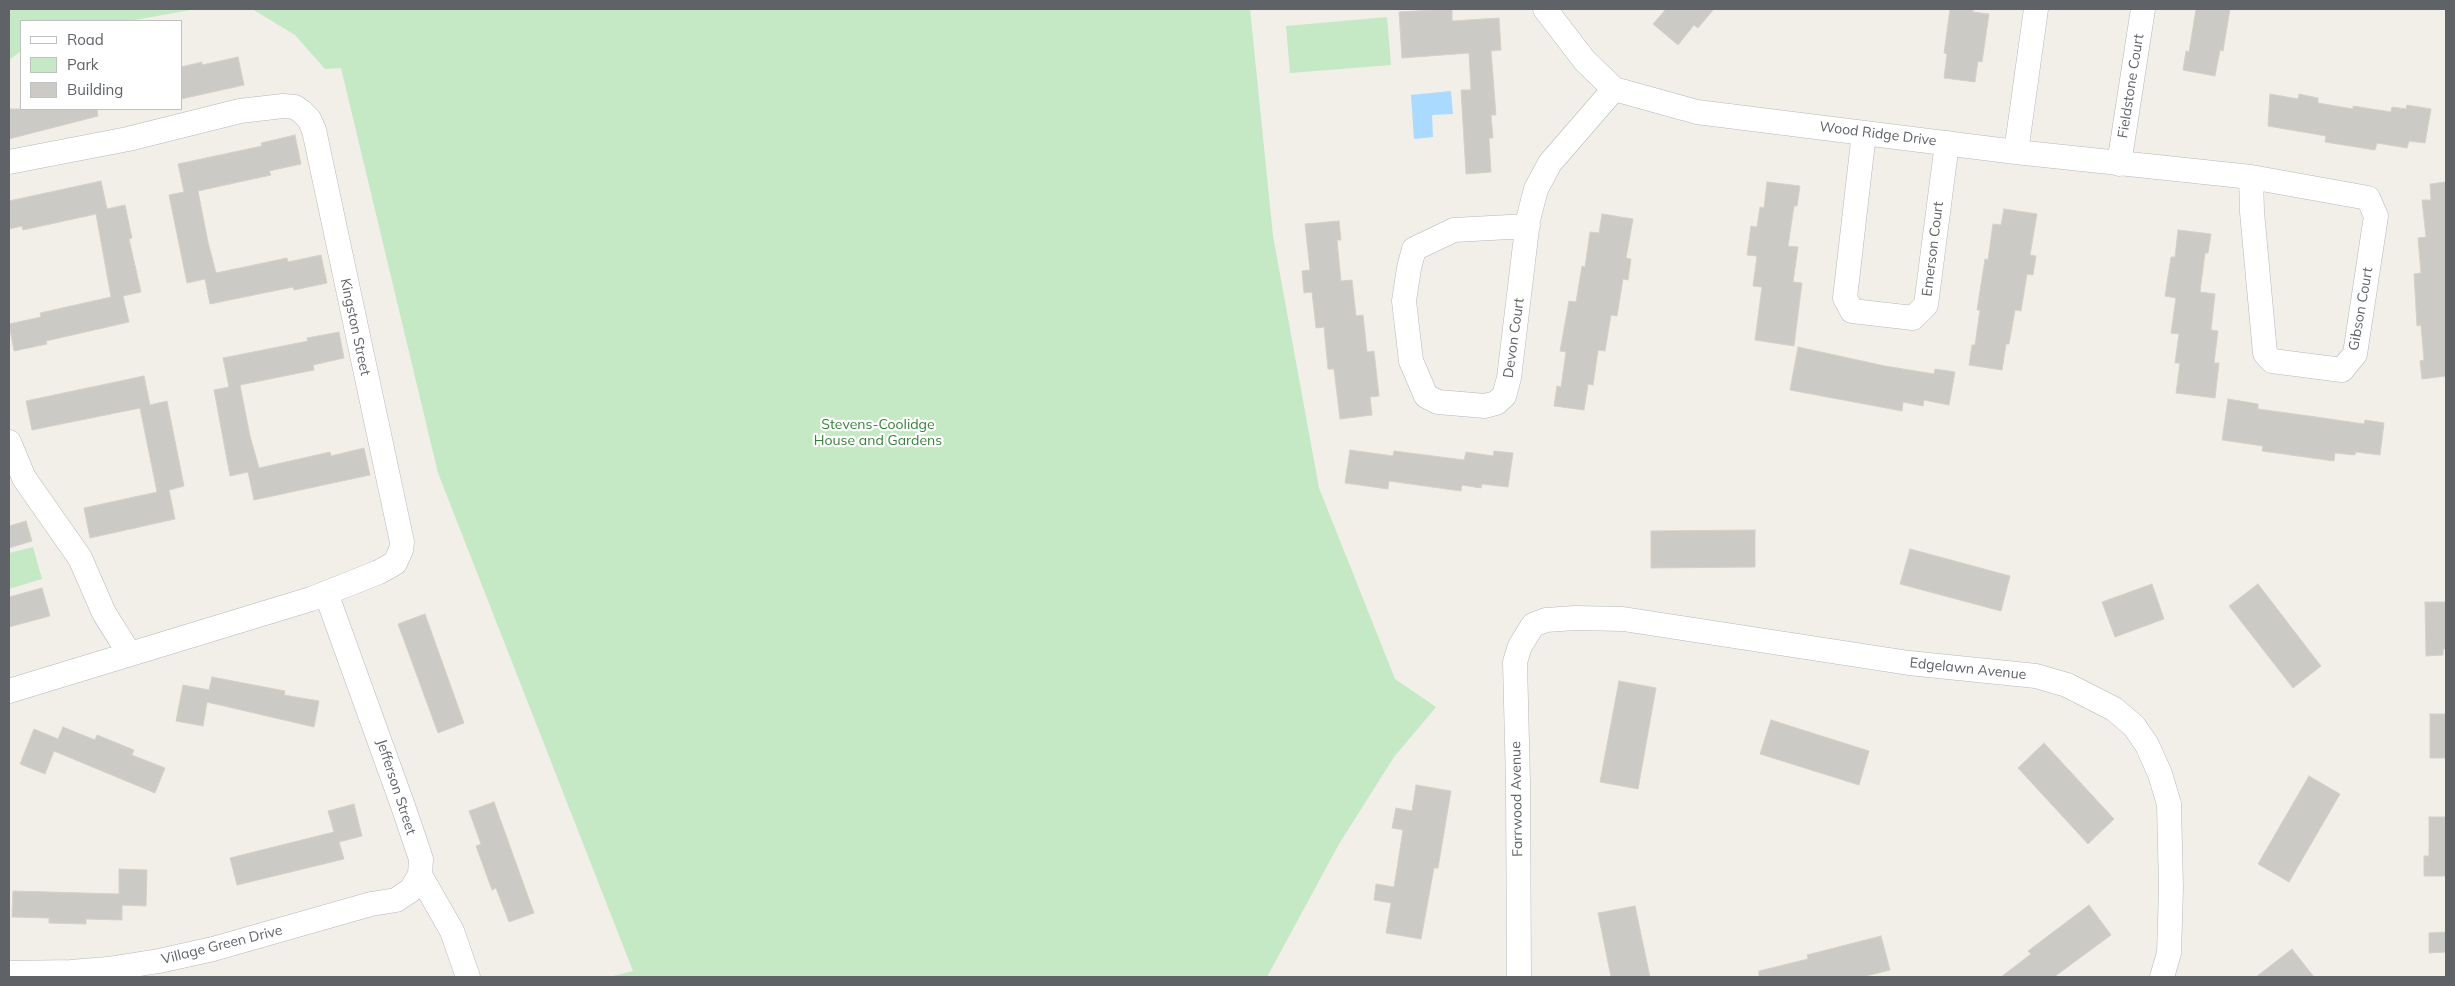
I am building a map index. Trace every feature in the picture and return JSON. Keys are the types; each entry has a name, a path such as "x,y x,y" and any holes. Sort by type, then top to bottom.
{"street":[{"name":"Wood Ridge Drive","path":"1545,9 1585,61 1614,89 1697,112 2016,152 2251,177"},
{"path":"2016,152 2036,9"},
{"name":"Fieldstone Court","path":"2119,164 2143,9"},
{"name":"Devon Court","path":"1528,226 1454,230 1414,249 1404,300 1411,361 1426,396 1438,402 1485,406 1496,403 1504,396 1509,378 1528,226 1536,189 1550,163 1614,89"},
{"name":"Kingston Street","path":"9,162 128,139 240,111 283,106 295,107 309,119 314,130 402,542 401,550 395,563 379,572 326,593 9,691"},
{"name":"Emerson Court","path":"1864,133 1844,298 1852,311 1913,318 1926,305 1947,143"},
{"name":"Gibson Court","path":"2251,177 2368,198 2376,216 2355,354 2342,370 2272,361 2265,353 2252,221 2251,177"},
{"path":"9,442 24,478 80,558 104,613 129,654"},
{"name":"Jefferson Street","path":"326,593 421,859 420,875 452,931 468,977"},
{"name":"Edgelawn Avenue","path":"1533,625 1546,620 1622,619 1909,663 2036,676 2067,685 2114,709 2134,726 2146,745 2160,774 2169,804 2171,906 2169,953 2162,977"},
{"name":"Farrwood Avenue","path":"1519,977 1515,662 1520,646 1533,625"},
{"name":"Village Green Drive","path":"9,973 71,972 108,969 213,950 371,904 396,900 411,890 420,875"}],"green space":[{"path":"9,9 196,9 135,20 20,20 20,52 9,60"},
{"name":"Stevens-Coolidge House and Gardens","path":"252,9 1250,9 1273,236 1319,488 1395,679 1436,707 1394,757 1339,844 1267,977 609,977 633,971 438,473 341,68 325,69 295,35"},
{"path":"1387,17 1391,65 1290,73 1286,26"},
{"path":"33,547 42,579 9,589 9,553"}],"water":[{"path":"1451,91 1453,114 1432,115 1433,137 1414,139 1411,95"}],"building":[{"path":"1452,9 1452,21 1499,18 1501,50 1491,51 1496,115 1491,115 1493,138 1489,138 1491,172 1466,174 1461,90 1471,90 1469,53 1402,58 1399,12"},
{"path":"1666,9 1714,9 1698,28 1694,25 1678,45 1653,24"},
{"path":"1950,9 1973,9 1973,12 1989,14 1982,62 1978,61 1975,82 1944,78 1947,54 1944,53"},
{"path":"2196,9 2230,9 2223,51 2220,50 2215,76 2183,70 2186,51 2189,52"},
{"path":"238,57 244,85 182,99 182,67 202,62 202,65"},
{"path":"2270,94 2298,99 2299,94 2318,98 2318,103 2353,109 2353,106 2391,112 2392,107 2406,109 2407,105 2431,109 2425,143 2409,141 2407,148 2377,143 2375,150 2325,142 2326,136 2268,126"},
{"path":"9,109 97,110 98,116 9,139"},
{"path":"295,135 301,164 269,171 271,175 198,191 208,242 216,273 287,258 288,262 321,255 327,283 294,290 293,287 210,304 205,279 187,283 169,195 184,192 178,164 262,146 261,143"},
{"path":"101,181 107,209 125,205 132,238 129,239 141,292 123,296 129,322 46,341 47,344 14,351 9,324 41,317 40,313 111,297 96,214 23,230 22,226 9,229 9,201"},
{"path":"1767,182 1800,186 1797,206 1794,206 1788,246 1798,247 1793,282 1802,283 1794,346 1755,340 1762,287 1753,286 1757,256 1747,255 1751,226 1757,227 1760,207 1764,208"},
{"path":"2446,182 2446,376 2422,379 2420,361 2424,360 2421,325 2417,326 2414,274 2421,273 2418,238 2426,237 2422,200 2431,200 2430,184"},
{"path":"2004,209 2037,214 2030,255 2036,256 2033,275 2027,274 2021,311 2015,310 2009,344 2006,344 2002,370 1969,365 1972,345 1975,345 1980,310 1977,310 1985,259 1988,260 1993,224 2001,225"},
{"path":"1602,214 1633,219 1626,258 1631,259 1628,280 1623,279 1617,316 1611,315 1605,351 1598,350 1593,385 1588,384 1584,410 1554,406 1557,386 1561,387 1566,352 1560,351 1569,301 1576,302 1582,266 1585,267 1590,232 1599,233"},
{"path":"1339,221 1341,240 1337,240 1341,281 1352,280 1356,316 1363,315 1367,352 1374,351 1379,396 1370,397 1372,415 1340,419 1334,369 1328,369 1324,327 1316,328 1312,292 1304,293 1302,271 1310,270 1305,224"},
{"path":"2178,230 2211,234 2208,253 2205,253 2200,292 2215,294 2211,330 2218,331 2214,363 2219,363 2215,398 2176,393 2180,363 2175,363 2179,334 2171,333 2176,298 2165,296 2171,257 2175,257"},
{"path":"339,332 344,358 313,365 314,370 240,385 250,436 259,468 330,452 331,456 364,448 370,475 254,500 248,472 230,476 214,390 229,387 223,358 308,341 307,338"},
{"path":"1798,347 1885,366 1934,374 1935,369 1955,372 1949,405 1924,400 1923,406 1903,402 1902,411 1790,390"},
{"path":"144,376 150,405 167,401 184,486 169,490 175,519 90,538 84,508 157,492 140,408 32,430 26,401"},
{"path":"2228,399 2258,404 2258,409 2364,424 2365,420 2384,423 2380,455 2356,452 2355,455 2335,453 2334,461 2262,451 2263,446 2222,440"},
{"path":"1350,450 1393,456 1394,451 1464,460 1466,452 1493,456 1494,451 1513,453 1508,487 1482,484 1481,488 1462,485 1461,491 1389,481 1388,489 1345,483"},
{"path":"26,521 32,541 9,548 9,526"},
{"path":"1755,530 1755,567 1651,568 1651,531"},
{"path":"1910,549 2010,576 2001,611 1900,584"},
{"path":"2152,584 2164,619 2115,637 2102,602"},
{"path":"2258,584 2321,666 2293,688 2229,606"},
{"path":"42,588 50,616 9,627 9,597"},
{"path":"2425,602 2446,602 2446,649 2443,649 2443,655 2426,656"},
{"path":"425,614 464,723 438,733 398,624"},
{"path":"212,677 285,691 284,695 319,701 314,727 207,702 203,726 176,721 183,685 209,690"},
{"path":"1619,681 1656,688 1638,789 1600,782"},
{"path":"2430,714 2446,714 2446,758 2430,758"},
{"path":"1771,720 1869,751 1859,785 1760,754"},
{"path":"63,727 95,740 97,735 134,750 132,755 165,768 155,793 54,751 45,774 20,764 34,729 58,739"},
{"path":"2044,743 2114,819 2088,844 2018,768"},
{"path":"2309,776 2340,794 2289,882 2258,864"},
{"path":"1416,785 1451,791 1438,868 1434,868 1421,939 1386,933 1391,903 1374,900 1376,884 1394,887 1403,830 1392,828 1396,808 1412,811"},
{"path":"494,802 534,913 509,922 496,888 492,890 476,846 481,844 469,811"},
{"path":"354,804 362,836 339,842 344,859 237,885 230,858 334,832 328,811"},
{"path":"2429,817 2446,817 2446,876 2424,876 2424,856 2429,856"},
{"path":"119,869 147,870 146,906 122,905 122,920 86,919 86,924 49,923 49,918 12,917 13,891 119,894"},
{"path":"2089,905 2111,935 2054,977 2001,977 2031,954 2028,951"},
{"path":"1635,906 1650,977 1611,977 1598,913"},
{"path":"2446,932 2446,952 2429,953 2429,933"},
{"path":"1881,936 1890,970 1862,977 1759,977 1759,971 1808,959 1807,955"},
{"path":"2292,949 2314,977 2256,977"}]}
